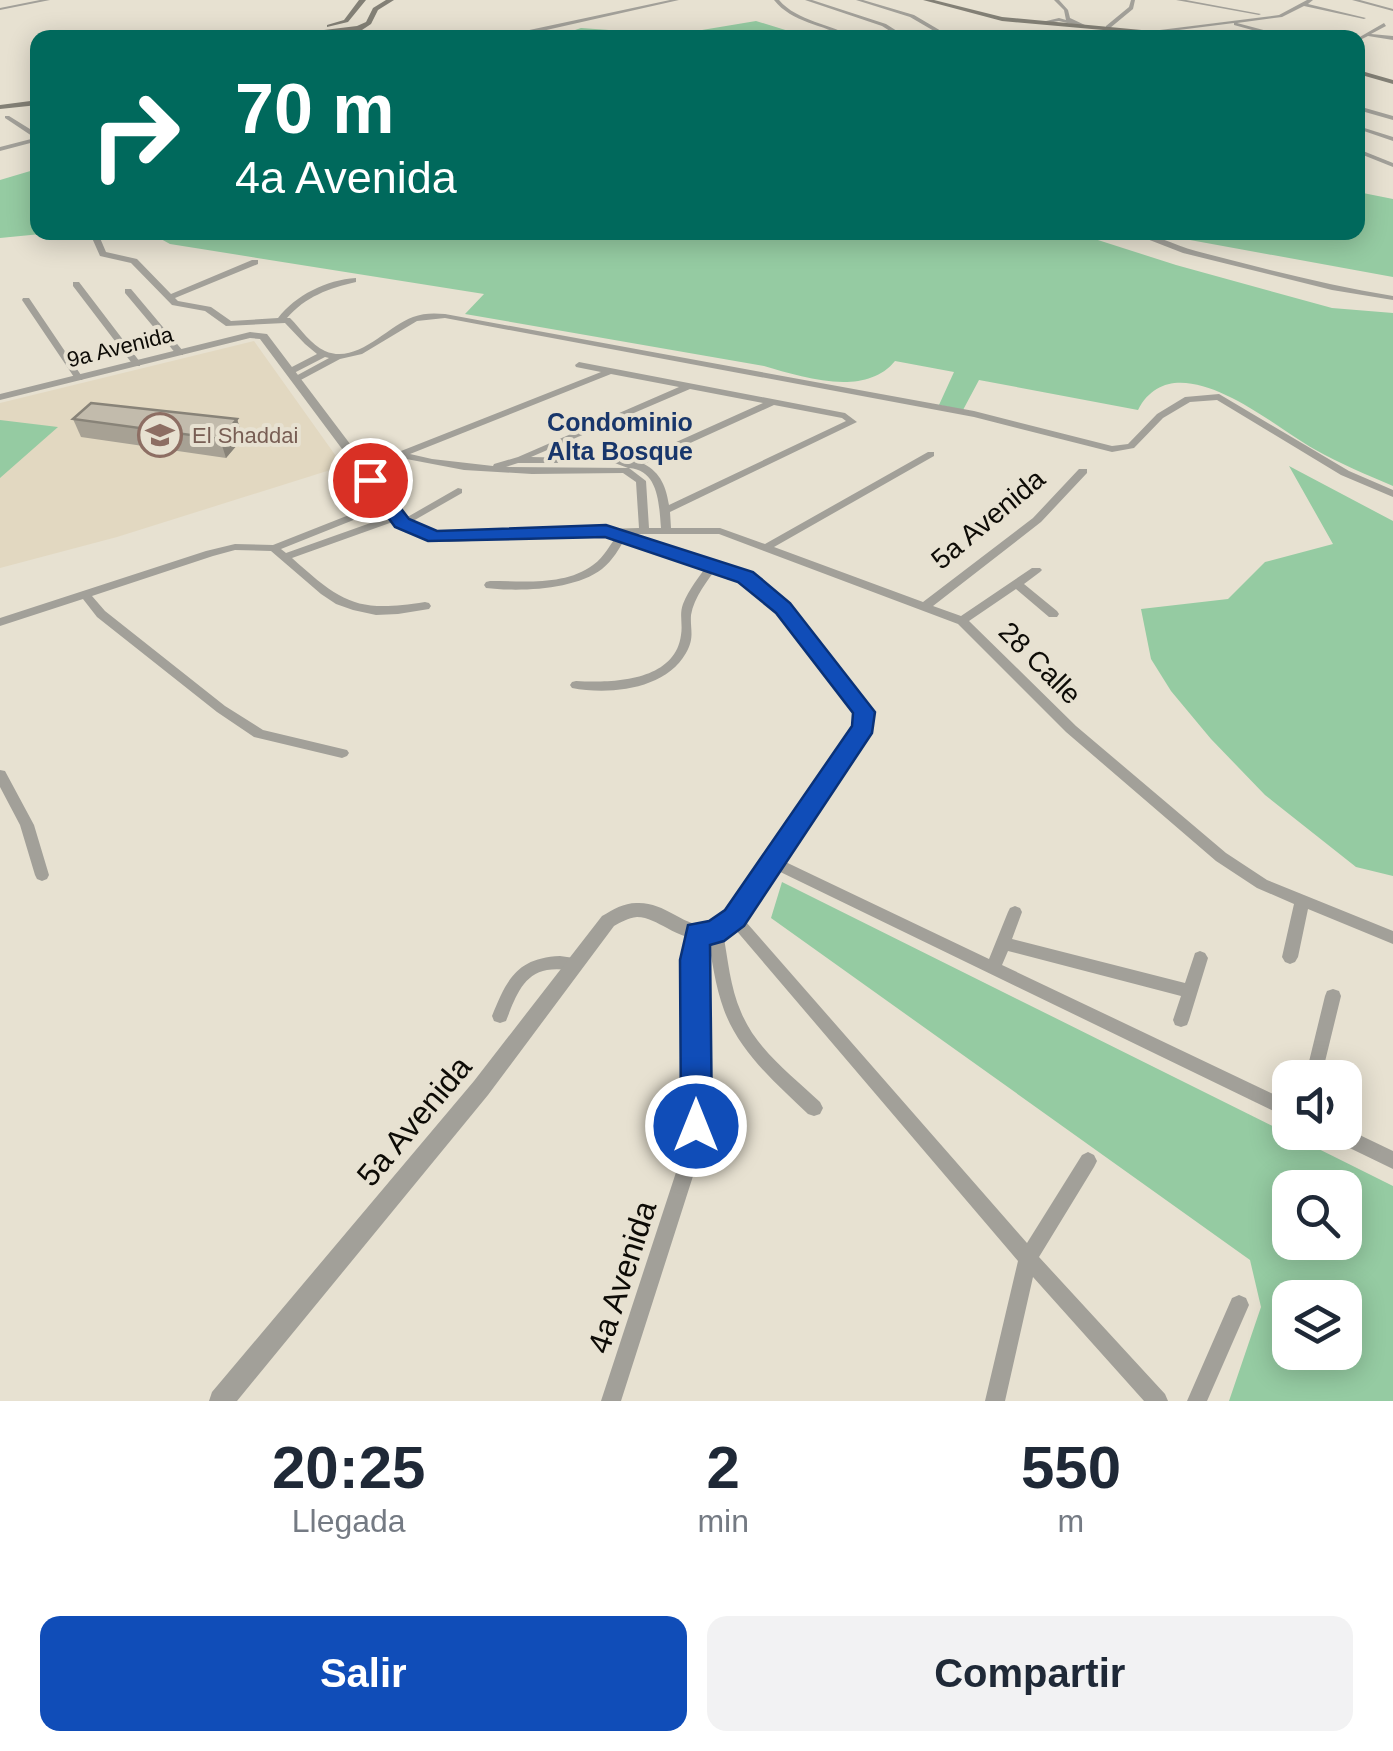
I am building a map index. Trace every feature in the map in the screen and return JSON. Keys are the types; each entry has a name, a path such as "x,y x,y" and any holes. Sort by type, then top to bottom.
{"main road":[{"path":"303,30 340,25 363,0"},
{"path":"318,30 363,26 375,9 391,0"},
{"path":"919,0 1008,21 1163,30"},
{"path":"919,0 1008,21"},
{"path":"1026,22 1111,25 1131,30"},
{"path":"1365,72 1393,80"},
{"path":"0,107 30,103"}],"street":[{"path":"0,9 48,0"},
{"path":"536,30 680,0"},
{"path":"776,0 786,11 837,30"},
{"path":"807,0 892,30"},
{"path":"858,0 912,16 937,30"},
{"path":"1053,0 1059,19"},
{"path":"1053,0 1066,10 1068,19 1085,26"},
{"path":"1111,25 1132,8 1132,0"},
{"path":"1178,0 1268,18"},
{"path":"1286,0 1364,18"},
{"path":"1354,0 1393,10"},
{"path":"1163,30 1268,18 1306,2"},
{"path":"590,17 592,21 609,22"},
{"path":"1044,22 1059,19 1071,24 1131,30"},
{"path":"1226,22 1257,30"},
{"path":"1371,36 1384,25"},
{"path":"1365,38 1393,38"},
{"path":"1365,110 1392,118"},
{"path":"7,117 30,133"},
{"path":"1365,125 1392,118"},
{"path":"1365,129 1393,139"},
{"path":"0,149 30,140"},
{"path":"1365,154 1393,165"},
{"path":"97,240 103,254 134,261 169,298 208,309 238,326 282,318 295,304 314,293 353,280"},
{"path":"1155,240 1332,288 1393,298"},
{"path":"169,298 256,262"},
{"path":"76,284 137,364"},
{"path":"128,291 180,352"},
{"path":"26,300 79,378"},
{"path":"294,375 383,340 414,319 445,316 974,414 1112,449 1130,446 1160,416 1188,399 1208,396 1234,406 1345,474 1393,494"},
{"path":"282,318 323,354 336,356"},
{"name":"9a Avenida","path":"0,397 250,335 267,338 294,375"},
{"path":"294,375 323,354"},
{"path":"579,364 845,416 852,422 664,511"},
{"path":"397,455 610,371"},
{"path":"294,375 399,520 435,537 606,531 746,577 768,592 864,712 864,727 734,918 706,933 742,1032 814,1108"},
{"path":"515,465 690,386"},
{"path":"626,470 774,402"},
{"path":"378,445 397,455 492,468 637,462 658,481 666,529"},
{"path":"766,547 931,454"},
{"path":"515,465 626,470 641,481 644,529"},
{"name":"5a Avenida","path":"926,606 1037,520 1083,471"},
{"path":"0,622 235,547 279,552 399,520 458,491"},
{"path":"279,552 387,503"},
{"name":"28 Calle","path":"606,531 720,531 962,621 1071,729 1220,857 1262,884 1393,938"},
{"path":"490,586 573,580 608,563 622,537"},
{"path":"279,552 325,595 362,609 390,614 425,606"},
{"path":"576,686 628,686 650,678 668,663 688,634 687,609 712,566"},
{"path":"962,621 1036,570"},
{"path":"1016,584 1053,614"},
{"path":"85,594 101,614 221,709 259,734 342,753"},
{"path":"0,775 27,825 42,874"},
{"path":"773,862 1272,1102"},
{"path":"1290,957 1302,902"},
{"name":"5a Avenida","path":"220,1401 481,1088 606,924 622,912 643,909 706,933"},
{"path":"993,969 1015,912"},
{"path":"734,918 1028,1258 1158,1401"},
{"name":"4a Avenida","path":"611,1401 693,1148 698,1106 694,960 706,933"},
{"path":"1004,942 1190,991"},
{"path":"1181,1020 1200,958"},
{"path":"500,1016 509,990 530,967 552,960 576,964"},
{"path":"1318,1060 1333,996"},
{"path":"1362,1145 1393,1160"},
{"path":"995,1401 1028,1258 1088,1162"},
{"path":"1197,1401 1240,1305"}],"shaded area":[{"name":"El Shaddai","path":"254,341 343,466 117,537 0,568 0,403"}],"green space":[{"path":"756,21 785,30 702,30"},
{"path":"30,171 30,235 0,238 0,180"},
{"path":"1365,193 1393,199 1393,277 1190,240 1365,240"},
{"path":"163,240 1098,240 1332,308 1393,313 1393,486 1324,454 1250,408 1199,385 1175,383 1155,390 1138,410 979,380 963,410 939,405 954,372 895,361 867,379 832,382 764,366 465,314 484,294"},
{"path":"0,420 58,427 0,478"},
{"path":"1289,466 1393,521 1393,876 1356,867 1265,795 1211,739 1171,691 1151,659 1141,609 1228,599 1265,562 1333,544"},
{"path":"782,882 1272,1126 1272,1150 1321,1150 1361,1170 1272,1170 1272,1260 1362,1260 1362,1171 1393,1186 1393,1401 1229,1401 1261,1307 1250,1260 771,918"}],"building":[{"path":"91,403 237,419 220,439 73,419"}],"place":[{"name":"El Shaddai","path":"160,435"}],"district":[{"name":"Condominio Alta Bosque","path":"620,436"}],"route":[{"path":"370,480 402,523 435,537 606,531 746,577 783,608 857,698 864,712 864,727 734,918 715,933 698,933 694,960 696,1126"}]}
